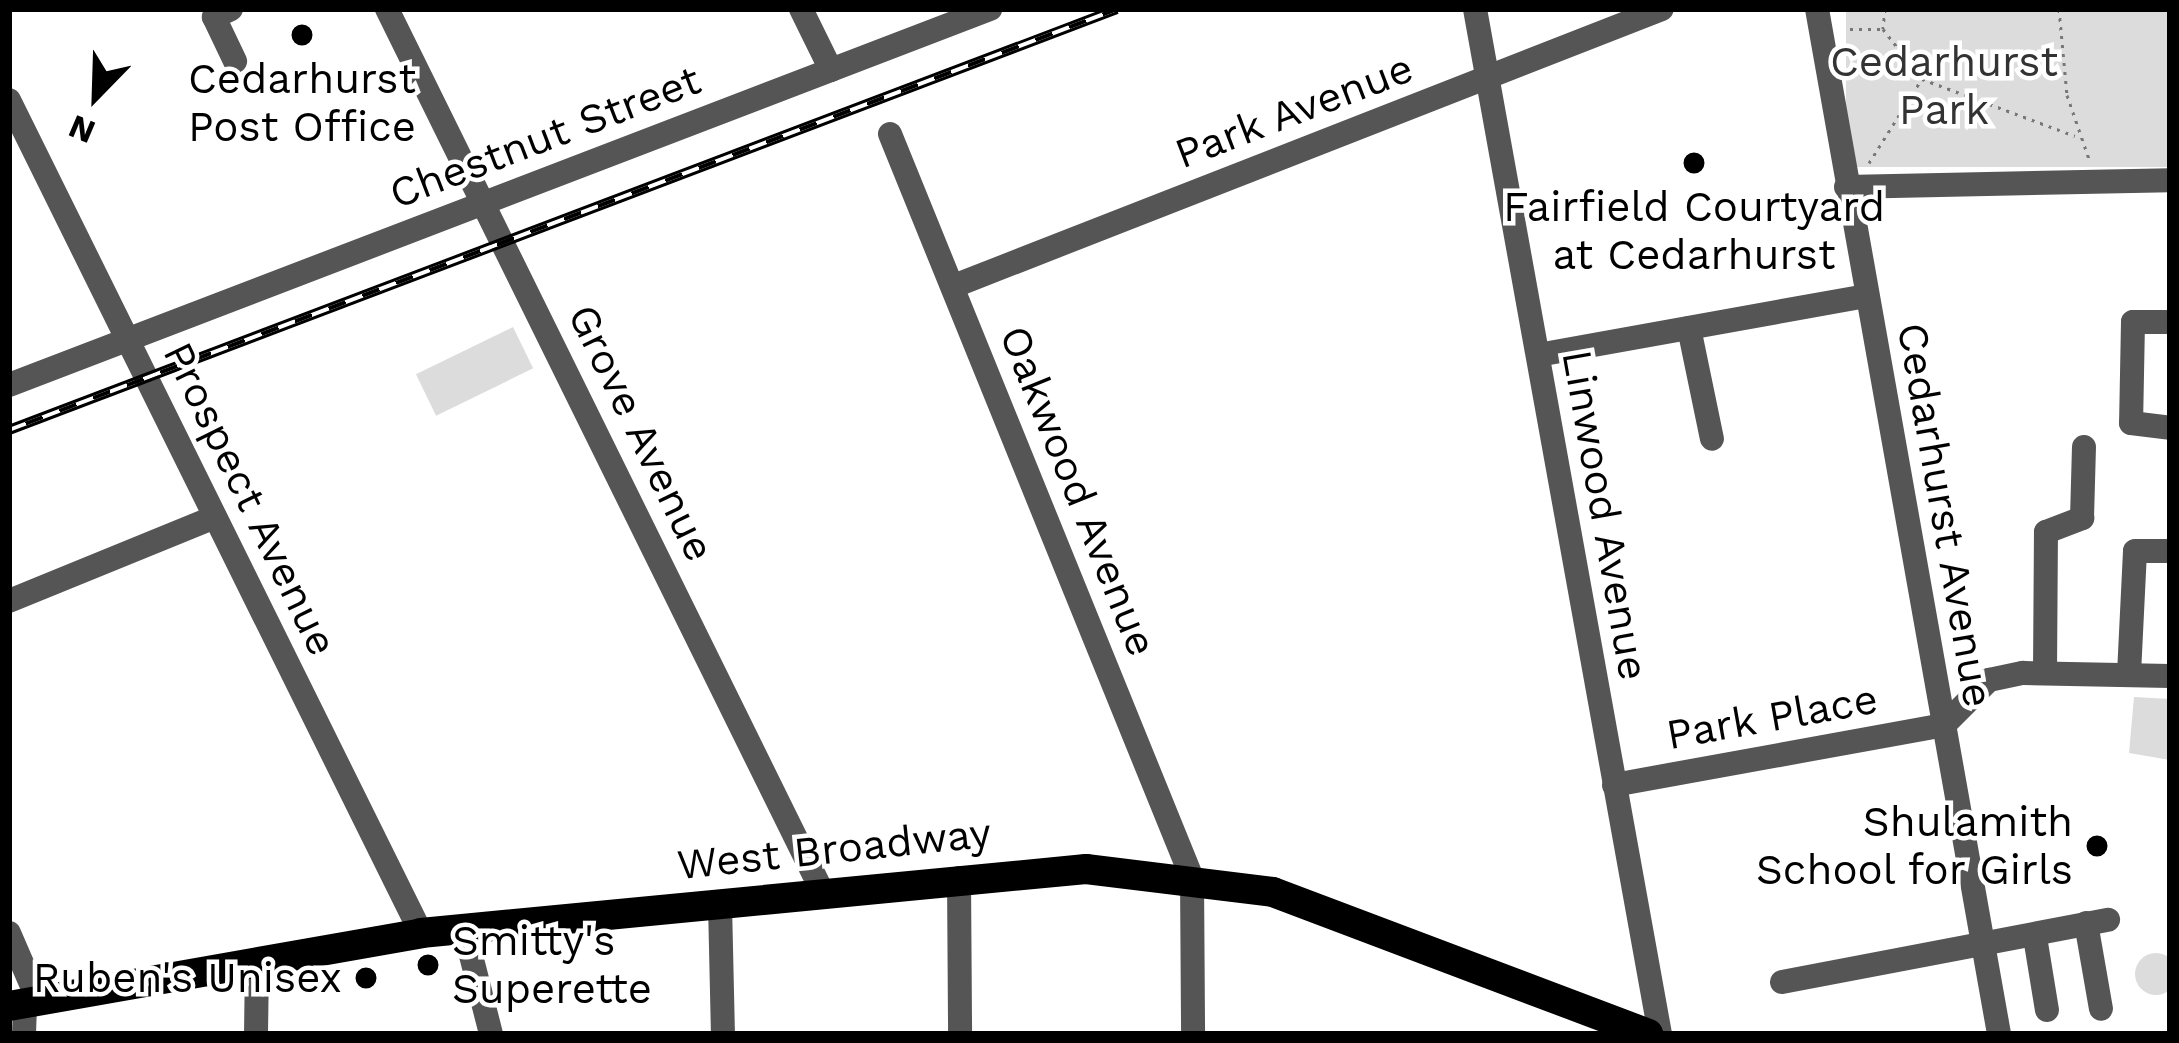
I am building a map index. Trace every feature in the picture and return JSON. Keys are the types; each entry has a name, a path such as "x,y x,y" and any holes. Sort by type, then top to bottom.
{"main road":[{"name":"West Broadway","path":"24,1011 421,933 1085,869 1192,878 1273,892 1587,1023 1648,1034"}],"street":[{"path":"231,9 214,17 235,61"},
{"name":"Grove Avenue","path":"387,9 823,893"},
{"path":"801,9 830,70"},
{"name":"Chestnut Street","path":"9,385 990,9"},
{"name":"Linwood Avenue","path":"1475,9 1660,1034"},
{"name":"Park Avenue","path":"954,286 1662,9"},
{"name":"Cedarhurst Avenue","path":"1817,9 1999,1034"},
{"name":"Prospect Avenue","path":"9,100 421,933"},
{"name":"Oakwood Avenue","path":"890,134 1192,878"},
{"path":"1846,187 2170,180"},
{"path":"1538,355 1865,296"},
{"path":"2170,322 2133,322 2132,423 2170,428"},
{"path":"1689,328 1712,439"},
{"path":"2045,672 2046,532 2082,518 2084,447"},
{"path":"9,601 215,518"},
{"path":"2129,674 2135,551 2170,551"},
{"path":"1943,725 1989,680 2045,672 2170,676"},
{"name":"Park Place","path":"1614,785 1943,725"},
{"path":"959,878 960,1034"},
{"path":"1192,878 1193,1034"},
{"path":"720,904 723,1034"},
{"path":"1782,982 2097,922 2101,1009"},
{"path":"464,928 490,1034"},
{"path":"9,933 24,1011"},
{"path":"2035,937 2047,1010"},
{"path":"256,1034 257,964"}],"path":[{"path":"1885,9 1883,29 1922,79 2075,136"},
{"path":"2059,9 2075,136 2090,160"},
{"path":"1850,29 1883,29"},
{"path":"1868,165 1922,79"}],"green space":[{"name":"Cedarhurst Park","path":"1846,9 2170,9 2170,167 1846,167"},
{"path":"513,327 533,368 436,416 416,374"},
{"path":"2134,697 2170,699 2170,760 2129,753"},
{"path":"2156,953 2171,959 2177,974 2171,989 2156,995 2141,989 2135,974 2141,959"}],"railway":[{"path":"9,430 1117,9"}],"place":[{"name":"Cedarhurst Post Office","path":"302,35"},
{"name":"Fairfield Courtyard at Cedarhurst","path":"1694,163"},
{"name":"Shulamith School for Girls","path":"2097,846"},
{"name":"Smitty's Superette","path":"428,965"},
{"name":"Ruben's Unisex","path":"366,978"}]}
